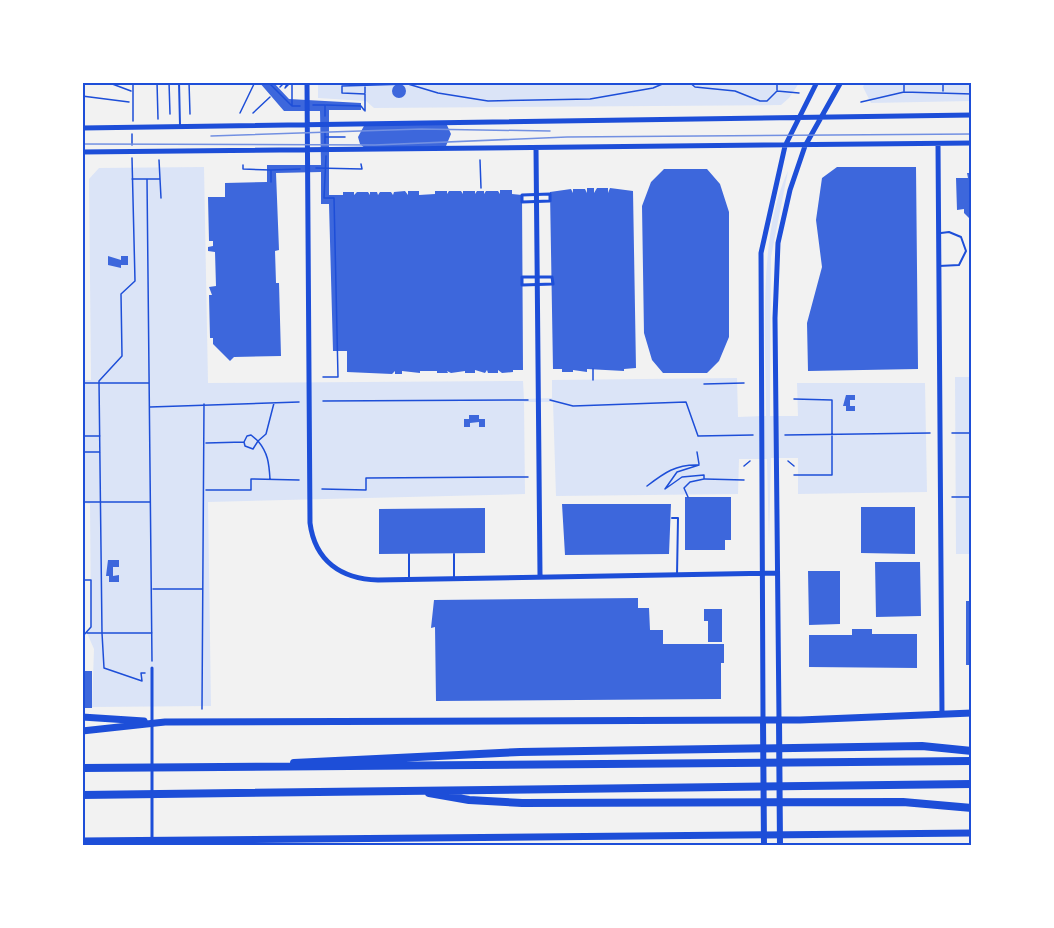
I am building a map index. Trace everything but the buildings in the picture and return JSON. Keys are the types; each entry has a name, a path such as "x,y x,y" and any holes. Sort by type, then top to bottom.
{"highway":[{"path":"82,717 165,722 763,720 972,713"},
{"path":"82,731 165,722"},
{"path":"266,767 300,762 520,752 922,746 972,751"},
{"path":"82,768 972,761"},
{"path":"82,795 409,789 972,784"},
{"path":"409,789 469,800 522,803 903,802 972,808"},
{"path":"82,841 972,833"},
{"path":"165,846 213,839"}],"main road":[{"path":"779,719 780,846"},
{"path":"763,720 764,846"}],"street":[{"path":"307,82 312,535 323,557 342,573 364,579 777,573"},
{"path":"763,720 761,253 785,146 817,82"},
{"path":"779,719 775,283 782,218 805,146 841,82"},
{"path":"82,128 972,116"},
{"path":"82,152 972,143"},
{"path":"938,144 942,714"},
{"path":"536,148 540,575"},
{"path":"550,194 550,201 522,202 522,195 550,194"},
{"path":"522,277 552,277 553,284 522,285 522,277"},
{"path":"152,668 152,846"}],"lane":[{"path":"179,82 180,126"},
{"path":"938,233 949,232 961,237 966,251 959,265 939,266"},
{"path":"672,518 678,518 677,574"},
{"path":"409,554 409,579"},
{"path":"454,554 454,578"}],"path":[{"path":"107,82 131,91"},
{"path":"169,82 170,114"},
{"path":"189,82 190,114"},
{"path":"280,87 289,82 292,106"},
{"path":"365,94 342,93 341,88 344,84 408,84 438,93 464,95 488,101 590,99 653,88 667,82"},
{"path":"688,82 695,87 735,91 760,101 767,100 777,91 799,93"},
{"path":"777,82 777,91"},
{"path":"904,82 904,92"},
{"path":"943,82 943,92"},
{"path":"325,105 361,106 365,111 365,83"},
{"path":"240,113 254,84"},
{"path":"861,102 904,92 972,94"},
{"path":"82,96 129,102"},
{"path":"253,113 270,97"},
{"path":"321,134 345,137"},
{"path":"480,159 481,188"},
{"path":"315,168 362,169 361,164"},
{"path":"243,165 243,169 304,169"},
{"path":"271,170 271,182"},
{"path":"132,179 160,179 161,198"},
{"path":"147,179 152,668"},
{"path":"132,186 135,280 121,294 122,356 99,383 102,633 104,668 142,681 141,674"},
{"path":"323,377 338,377 334,198"},
{"path":"593,369 593,380"},
{"path":"82,383 149,383"},
{"path":"704,384 744,383"},
{"path":"794,399 832,400 832,475 794,475"},
{"path":"323,401 528,400"},
{"path":"551,400 573,406 686,402 698,436"},
{"path":"149,407 299,402"},
{"path":"244,442 245,446 253,449 266,434 274,403"},
{"path":"202,709 204,404"},
{"path":"832,434 930,433"},
{"path":"952,433 972,433"},
{"path":"244,442 247,436 251,435 264,449 269,461 270,479"},
{"path":"82,436 100,436"},
{"path":"204,443 244,442"},
{"path":"82,452 100,452"},
{"path":"697,452 699,465"},
{"path":"744,466 750,461"},
{"path":"788,461 794,466"},
{"path":"646,486 668,471 685,464 699,465"},
{"path":"699,465 673,476 664,489 684,477 704,475 704,479"},
{"path":"668,471 673,476"},
{"path":"681,471 684,477"},
{"path":"322,489 366,490 366,478 528,477"},
{"path":"205,490 251,490 251,479 299,480"},
{"path":"688,497 684,488 690,482 704,479 744,480"},
{"path":"952,497 972,497"},
{"path":"82,502 150,502"},
{"path":"82,637 91,627 91,580 84,580"},
{"path":"152,589 203,588"},
{"path":"86,608 91,608"},
{"path":"87,633 153,633"}],"shaded area":[{"path":"865,82 971,83 971,101 871,103 863,87"},
{"path":"318,83 799,83 781,105 374,108 366,101 318,98"},
{"path":"204,167 208,383 523,381 524,399 552,398 552,380 737,378 738,417 766,416 767,258 778,197 788,171 771,257 770,416 798,416 797,383 925,383 927,492 798,494 798,458 771,458 769,545 767,459 739,459 738,494 556,496 553,402 524,402 525,494 208,502 211,706 92,707 94,649 87,633 91,627 90,504 83,503 82,380 91,380 89,179 99,168"},
{"path":"955,377 971,377 971,554 956,554"}],"tram line":[{"path":"211,136 421,129 550,131"},
{"path":"82,144 375,145 567,137 972,134"}]}
